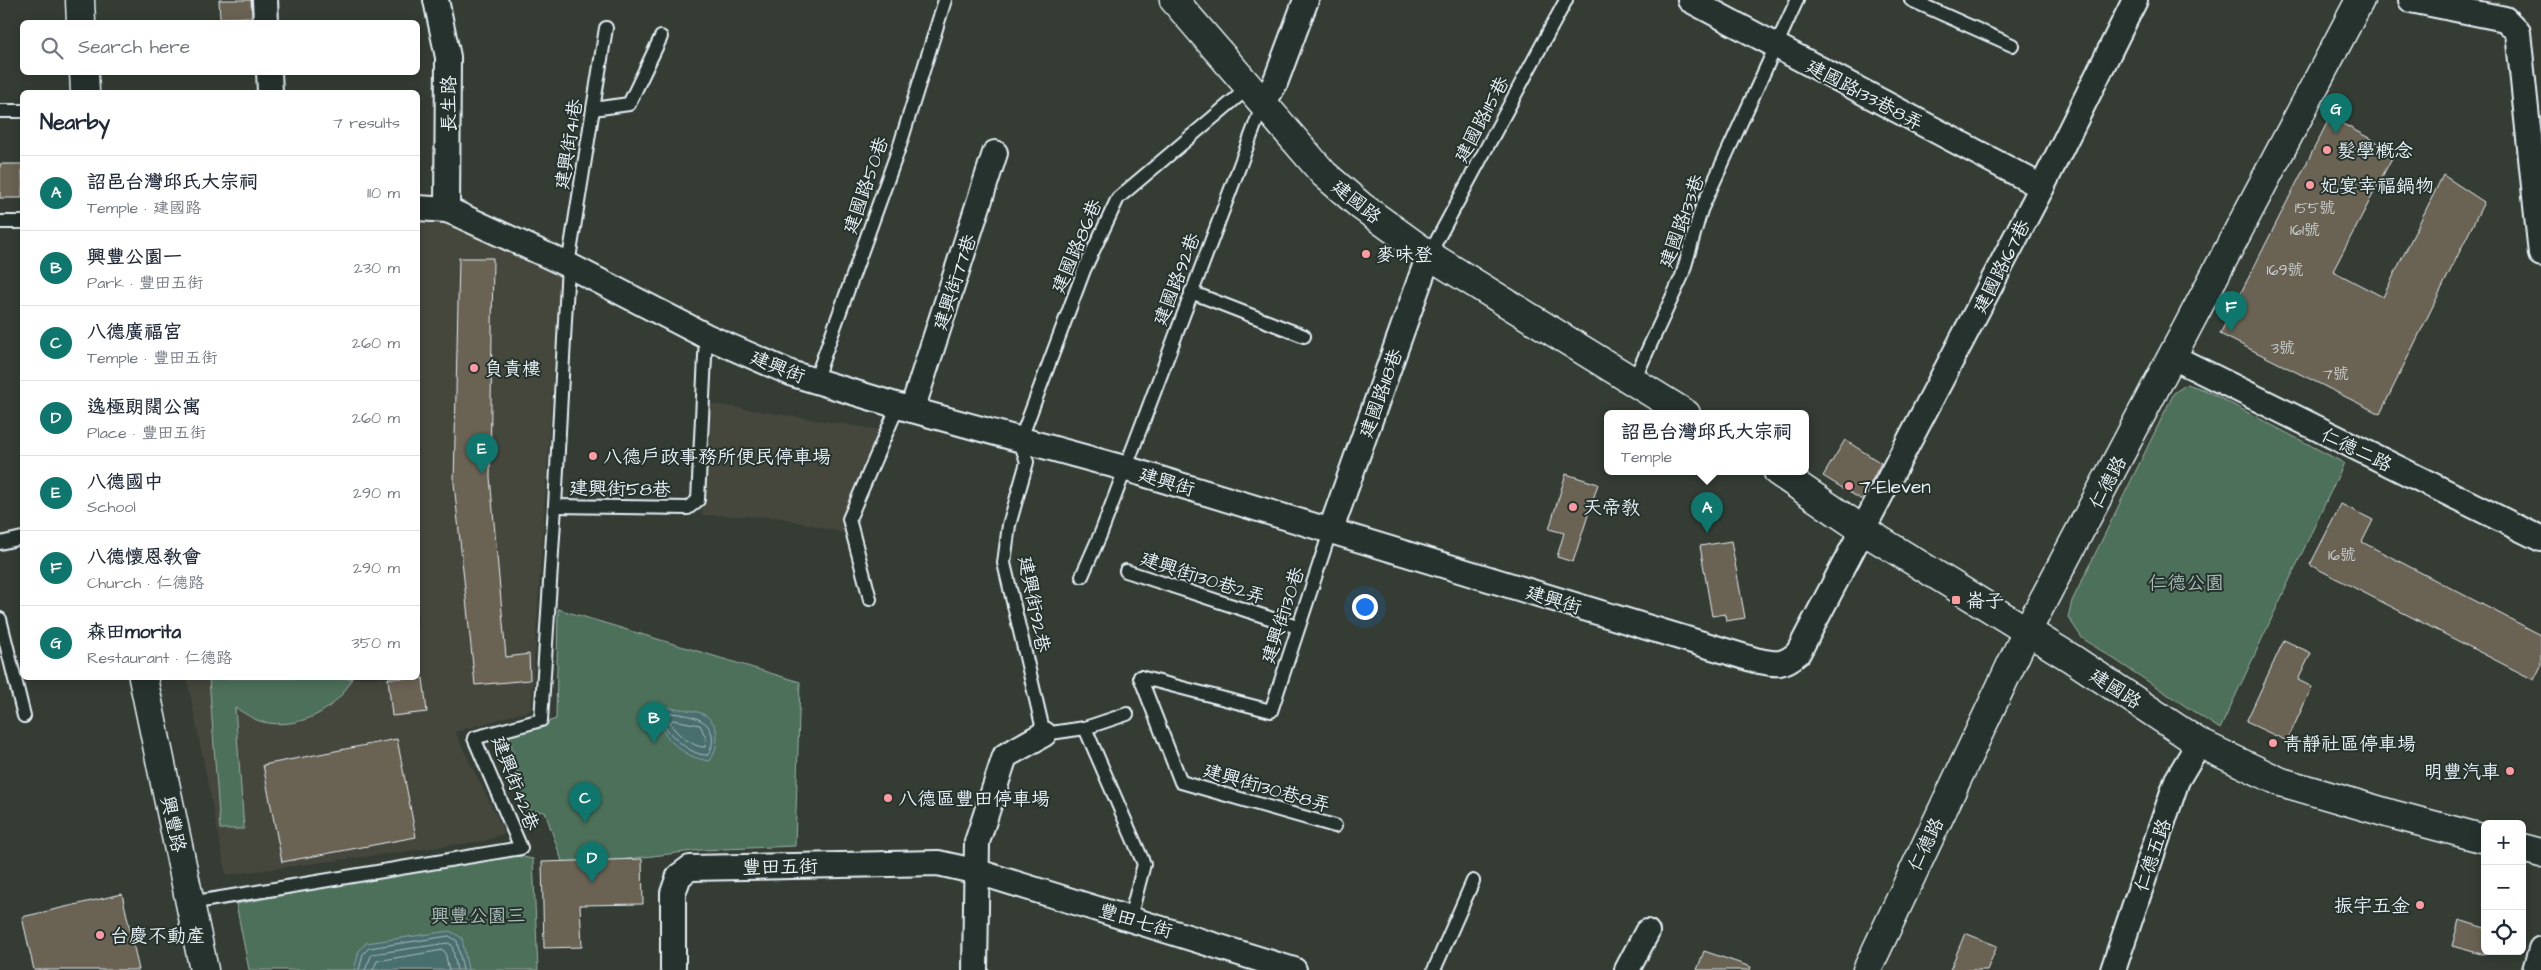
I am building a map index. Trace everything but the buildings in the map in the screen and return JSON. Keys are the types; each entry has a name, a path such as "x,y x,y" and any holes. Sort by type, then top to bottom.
{"street":[{"path":"80,0 81,20"},
{"path":"265,0 266,20"},
{"name":"長生路","path":"436,0 448,57 447,210"},
{"name":"建國路","path":"1174,0 1324,174 1361,206 1430,255 1680,410"},
{"path":"1256,96 1275,83 1306,0"},
{"name":"建國路133巷8弄","path":"1690,0 2042,187"},
{"name":"建國路167巷","path":"1863,530 2042,187 2135,0"},
{"path":"2411,0 2505,19 2518,32 2541,254"},
{"name":"仁德路","path":"1867,970 2027,631 2173,357 2351,9"},
{"path":"84,75 85,90"},
{"path":"269,75 270,90"},
{"name":"建興街77巷","path":"905,408 996,153"},
{"name":"建興街","path":"420,208 447,210 568,266 706,336 793,374 1020,441 1124,468 1754,660 1778,664 1787,662 1798,653 1863,530"},
{"name":"建國路118巷","path":"1330,532 1430,255"},
{"name":"仁德二路","path":"2173,357 2541,539"},
{"name":"建國路","path":"1782,475 1863,530 2027,631 2199,743 2281,782 2481,838"},
{"name":"興豐路","path":"143,680 204,970"},
{"path":"975,970 977,842 1005,756 1044,734"},
{"name":"仁德五路","path":"2113,970 2177,780 2199,743"},
{"path":"2526,849 2541,853"},
{"name":"豐田五街","path":"673,970 673,893 679,876 690,868 938,863 978,872"},
{"name":"豐田七街","path":"978,872 1294,970"},
{"path":"1627,970 1646,932"},
{"path":"2535,970 2541,949"}],"lane":[{"name":"建國路50巷","path":"816,381 900,146 945,0"},
{"name":"建國路115巷","path":"1430,255 1566,0"},
{"name":"建國路133巷","path":"1634,382 1682,276 1701,210 1797,0"},
{"path":"1912,0 2012,45"},
{"name":"建興街41巷","path":"568,266 606,28"},
{"path":"593,109 629,104 660,37"},
{"name":"建國路92巷","path":"1082,576 1101,533 1191,292 1256,96"},
{"name":"建國路86巷","path":"1020,441 1084,270 1118,198 1256,96"},
{"path":"0,111 20,111"},
{"path":"0,222 20,222"},
{"name":"建興街42巷","path":"190,903 522,848 474,738 540,720 555,506 568,266"},
{"path":"1191,292 1304,336"},
{"name":"建興街58巷","path":"555,506 688,508 698,500 706,336"},
{"path":"870,599 849,519 905,408"},
{"name":"建興街92巷","path":"1020,441 1027,462 1008,525 1004,563 1044,734"},
{"name":"建興街130巷","path":"1140,678 1271,711 1297,627 1330,532"},
{"path":"0,542 20,538"},
{"name":"建興街130巷2弄","path":"1126,571 1297,627"},
{"path":"0,619 24,716"},
{"name":"建興街130巷8弄","path":"1140,678 1181,782 1335,826"},
{"path":"1044,734 1085,728 1127,714"},
{"path":"1085,728 1144,864 1130,918"},
{"path":"1434,970 1473,881"}],"shaded area":[{"path":"420,218 451,218 560,271 531,710 455,732 505,833 485,841 226,875 187,680 420,680"},
{"path":"707,403 882,430 844,533 777,517 702,515"}],"green space":[{"name":"仁德公園","path":"2187,384 2205,390 2344,463 2220,729 2082,638 2068,617 2072,601 2174,393"},
{"path":"558,609 800,682 795,846 701,850 564,867 545,812 526,810 509,735 556,719"},
{"path":"209,680 351,680 337,700 316,715 303,720 277,724 263,722 235,708 244,829 220,829"},
{"name":"興豐公園三","path":"506,854 533,859 538,970 249,970 236,904"}],"water":[{"path":"662,707 696,712 710,719 716,730 717,743 710,761 690,755 673,743 654,718 650,708"},
{"path":"450,931 462,938 468,970 354,970 359,951 366,943"}],"place":[{"name":"森田morita","path":"2336,134"},
{"name":"髮學概念","path":"2327,150"},
{"name":"妃宴幸福鍋物","path":"2310,185"},
{"name":"麥味登","path":"1366,254"},
{"name":"八德懷恩教會","path":"2231,332"},
{"name":"負責樓","path":"474,368"},
{"name":"八德戶政事務所便民停車場","path":"593,456"},
{"name":"八德國中","path":"482,474"},
{"name":"7-Eleven","path":"1849,486"},
{"name":"天帝教","path":"1573,507"},
{"name":"詔邑台灣邱氏大宗祠","path":"1707,533"},
{"name":"崙子","path":"1956,600"},
{"name":"興豐公園一","path":"654,743"},
{"name":"青靜社區停車場","path":"2273,743"},
{"name":"明豐汽車","path":"2510,771"},
{"name":"八德區豐田停車場","path":"888,798"},
{"name":"八德廣福宮","path":"585,823"},
{"name":"逸極朗闊公寓","path":"592,883"},
{"name":"振宇五金","path":"2420,905"},
{"name":"台慶不動產","path":"100,935"}]}
